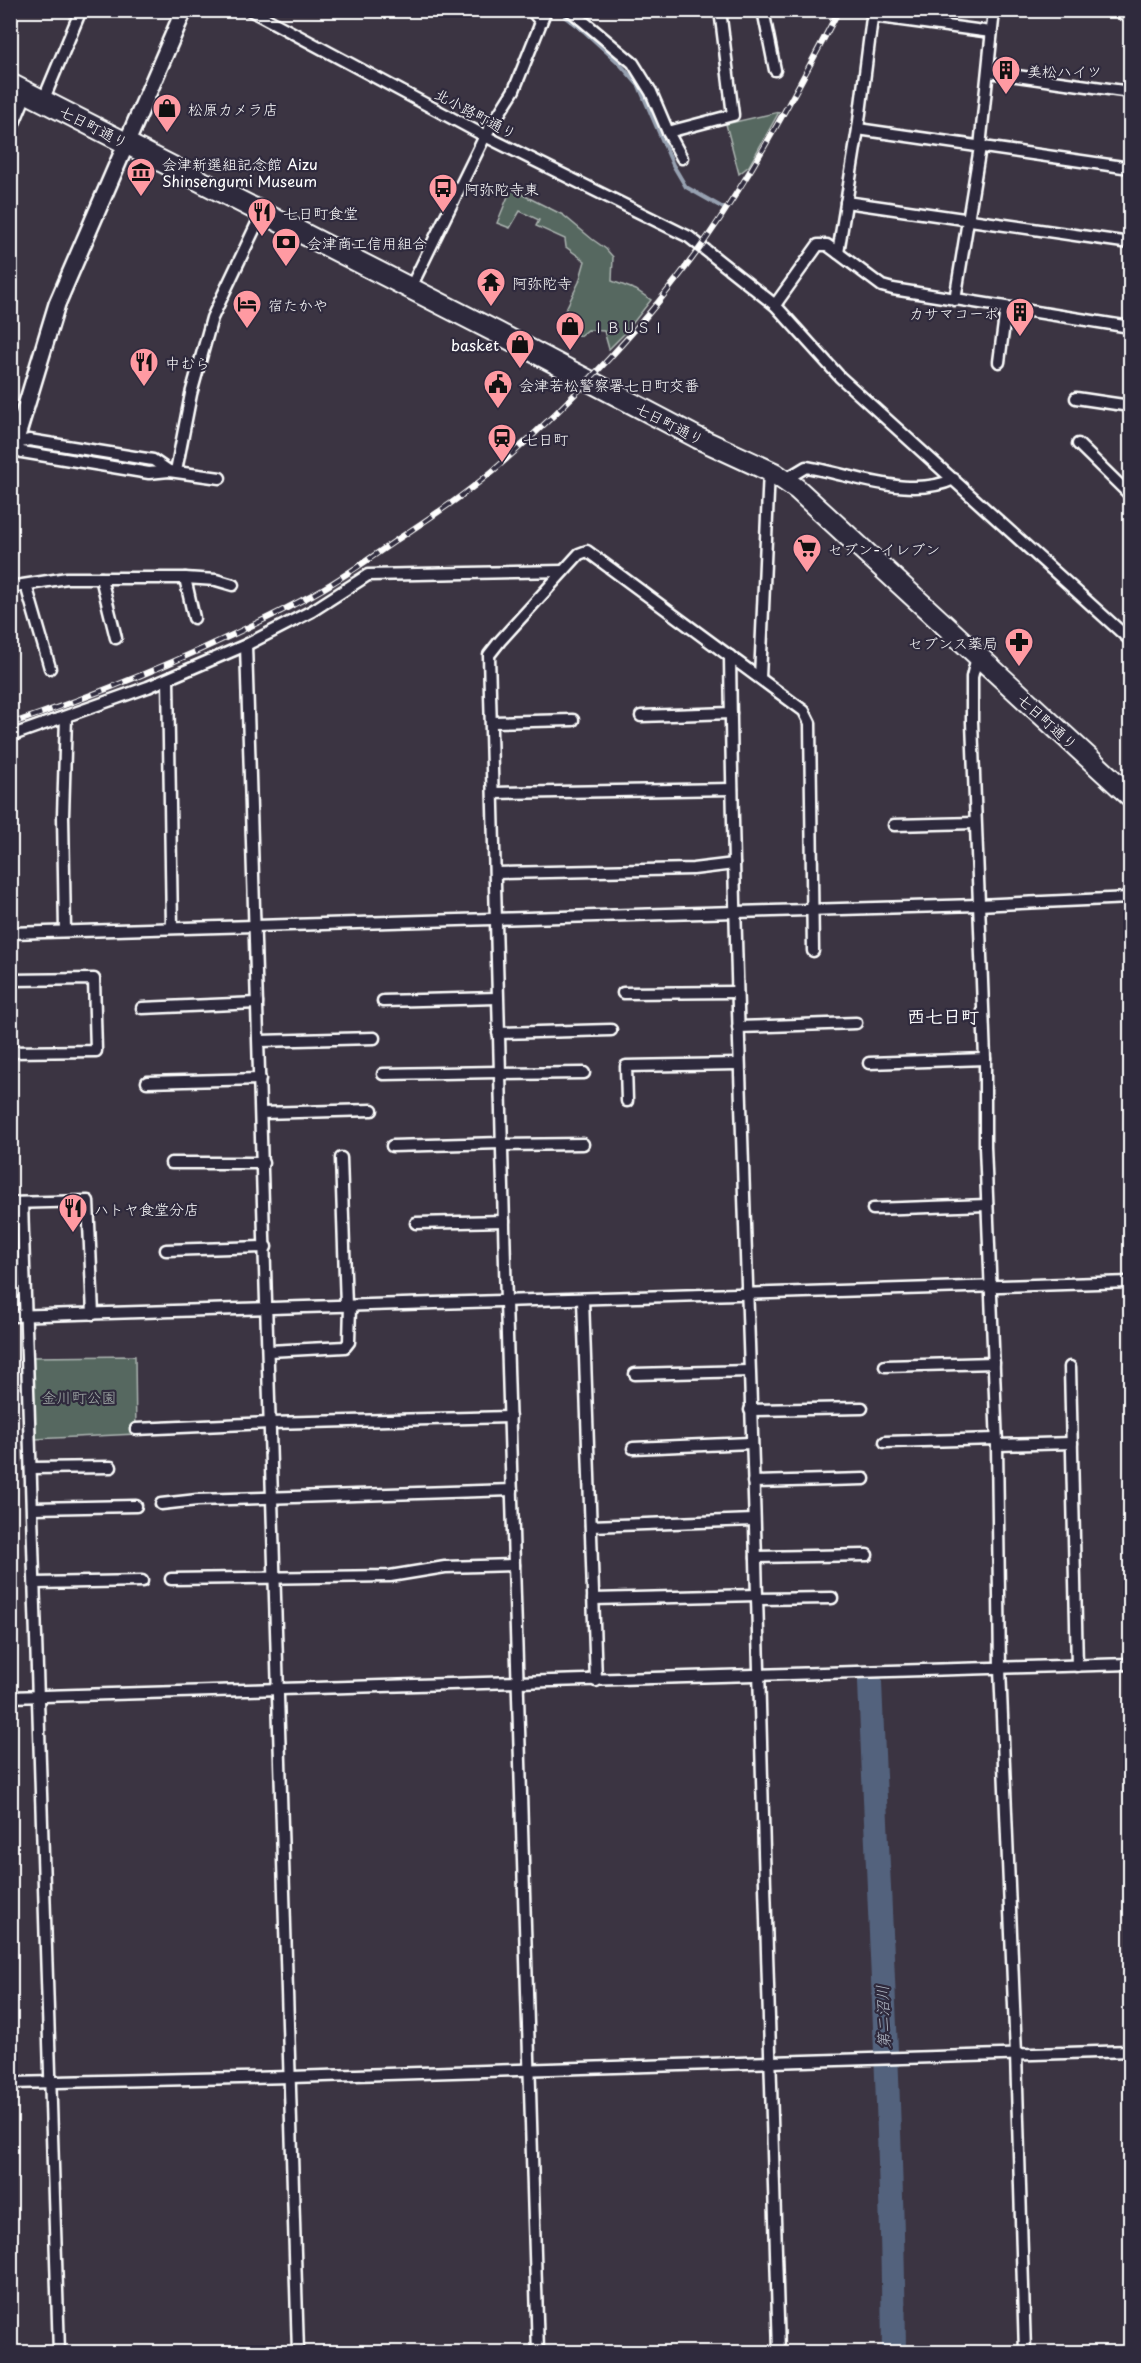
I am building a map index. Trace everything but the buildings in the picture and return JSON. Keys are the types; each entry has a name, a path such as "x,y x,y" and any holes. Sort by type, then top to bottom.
{"highway":[{"name":"七日町通り","path":"27,92 698,438 777,475 1131,796"}],"street":[{"path":"10,133 27,92 81,10"},
{"path":"12,446 57,304 184,10"},
{"name":"北小路町通り","path":"250,10 485,136 689,237 775,305 840,376 1131,640"},
{"path":"531,10 541,22"},
{"path":"410,289 485,136 514,90 546,10"},
{"path":"570,10 633,63 651,92 682,158"},
{"path":"668,132 733,115 720,10"},
{"path":"763,10 775,70"},
{"path":"955,300 980,147 994,10"},
{"path":"838,253 858,129 873,13 991,32"},
{"path":"989,72 1131,92"},
{"path":"858,129 1131,168"},
{"path":"846,202 1131,243"},
{"path":"172,471 212,318 262,213"},
{"path":"775,305 818,245 827,245 882,286 955,300 1131,327"},
{"path":"999,362 1006,308"},
{"path":"1076,398 1131,406"},
{"path":"12,446 29,440 153,460 172,471 220,478"},
{"path":"1078,444 1131,495"},
{"path":"760,678 777,475 806,467 904,486 932,486 954,479"},
{"path":"538,2352 498,1033 496,873 489,655 579,554 587,551 804,711 810,723 813,951"},
{"path":"10,736 168,679 246,645 312,611 368,575 563,571"},
{"path":"10,587 66,578 185,578 216,580 233,585"},
{"path":"101,578 116,638"},
{"path":"185,578 194,618"},
{"path":"26,585 50,668"},
{"path":"246,645 298,2352"},
{"path":"730,656 738,1064 756,1557 768,2062 779,2352"},
{"path":"977,657 972,677 975,824 997,1442 1000,1668 1016,2054 1025,2352"},
{"path":"168,679 172,927"},
{"path":"641,716 731,713"},
{"path":"65,931 63,816 66,717"},
{"path":"492,722 573,720"},
{"path":"494,793 732,789"},
{"path":"894,825 975,824"},
{"path":"496,873 693,869 734,864"},
{"path":"10,933 735,910 978,905 1131,898"},
{"path":"10,980 94,979 96,1051 10,1052"},
{"path":"623,993 737,992"},
{"path":"382,1001 497,998"},
{"path":"142,1008 257,1003"},
{"path":"738,1027 856,1023"},
{"path":"498,1033 611,1030"},
{"path":"259,1041 374,1038"},
{"path":"869,1063 985,1059"},
{"path":"627,1101 626,1066 738,1064"},
{"path":"383,1074 584,1073"},
{"path":"147,1082 260,1079"},
{"path":"261,1113 372,1110"},
{"path":"392,1146 583,1144"},
{"path":"268,1351 345,1347 349,1342 341,1158"},
{"path":"171,1163 263,1163"},
{"path":"10,1203 88,1201 93,1314"},
{"path":"22,1203 28,1316 59,2352"},
{"path":"873,1209 987,1205"},
{"path":"416,1223 504,1221"},
{"path":"166,1250 266,1247"},
{"path":"10,1316 1131,1282"},
{"path":"583,1299 596,1681"},
{"path":"885,1366 994,1363"},
{"path":"1070,1366 1077,1666"},
{"path":"635,1374 749,1371"},
{"path":"750,1410 862,1408"},
{"path":"136,1429 510,1417"},
{"path":"885,1442 1072,1443"},
{"path":"633,1448 751,1443"},
{"path":"32,1468 111,1467"},
{"path":"753,1482 864,1479"},
{"path":"161,1504 197,1500 512,1490"},
{"path":"33,1508 136,1506"},
{"path":"591,1526 754,1520"},
{"path":"756,1557 867,1555"},
{"path":"171,1579 390,1576 445,1567 514,1565"},
{"path":"35,1583 142,1581"},
{"path":"594,1599 832,1598"},
{"path":"10,1697 278,1691 1131,1664"},
{"path":"10,2083 291,2077 1131,2051"}],"green space":[{"path":"779,112 749,166 739,174 726,124"},
{"path":"511,189 563,215 606,249 613,257 612,281 636,290 651,300 609,349 604,331 588,330 580,336 559,323 579,282 585,261 566,247 565,239 536,226 539,220 520,211 510,228 497,223"},
{"name":"金川町公園","path":"135,1356 136,1434 35,1439 32,1357"}],"waterway":[{"path":"565,17 619,63 639,86 673,165 686,187 725,209"},
{"name":"第二沼川","path":"870,1682 888,2101 894,2352"}],"railway":[{"path":"10,724 164,666 276,614 345,575 439,512 491,473 582,387 634,331 681,274 721,217 757,159 839,10"}],"place":[{"name":"美松ハイツ","path":"1006,96"},
{"name":"松原カメラ店","path":"167,134"},
{"name":"会津新選組記念館 Aizu Shinsengumi Museum","path":"141,198"},
{"name":"阿弥陀寺東","path":"443,214"},
{"name":"七日町食堂","path":"262,238"},
{"name":"会津商工信用組合","path":"286,268"},
{"name":"阿弥陀寺","path":"491,308"},
{"name":"宿たかや","path":"247,330"},
{"name":"カサマコーポ","path":"1020,338"},
{"name":"ＩＢＵＳＩ","path":"570,352"},
{"name":"basket","path":"520,370"},
{"name":"中むら","path":"144,388"},
{"name":"会津若松警察署七日町交番","path":"498,410"},
{"name":"七日町","path":"502,464"},
{"name":"セブン-イレブン","path":"807,574"},
{"name":"セブンス薬局","path":"1019,668"},
{"name":"ハトヤ食堂分店","path":"73,1234"}],"district":[{"name":"西七日町","path":"943,1015"}]}
